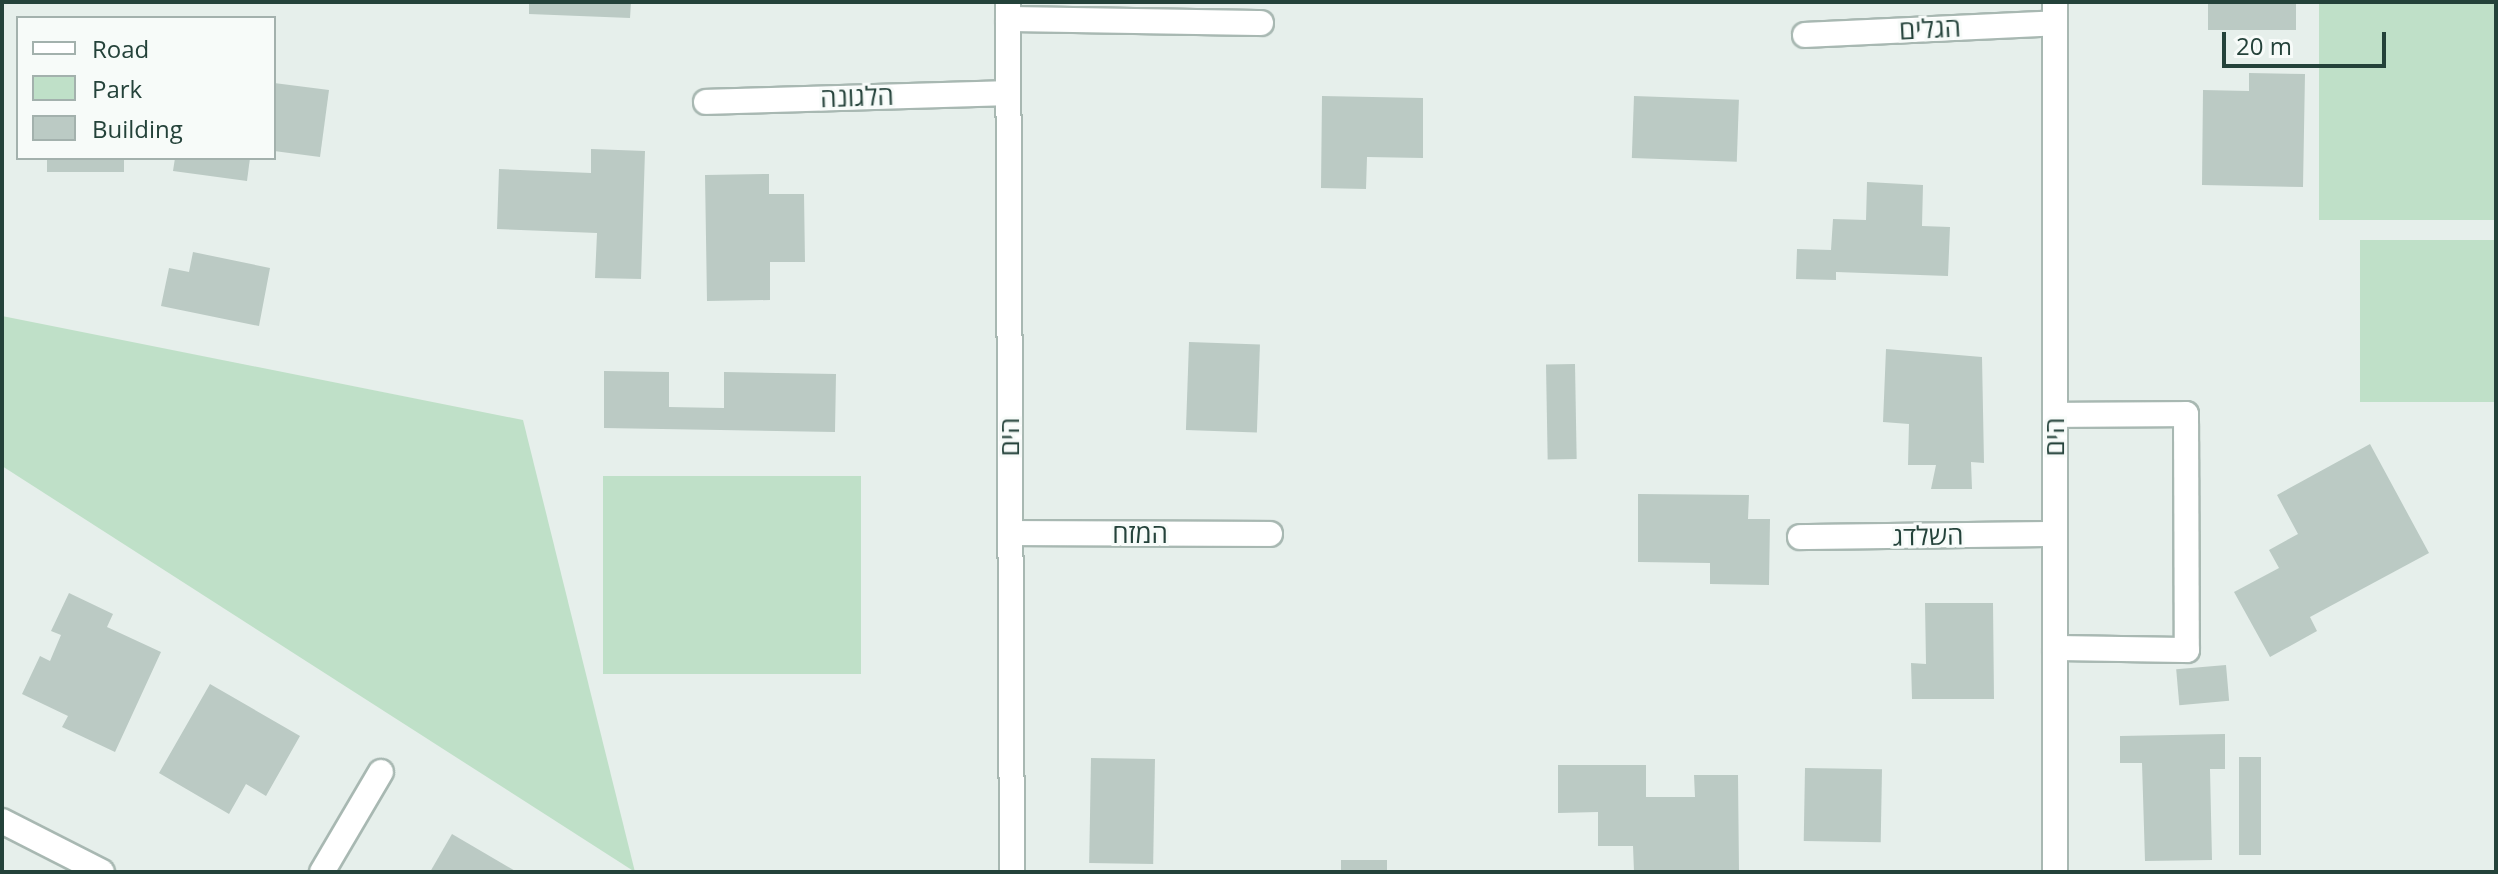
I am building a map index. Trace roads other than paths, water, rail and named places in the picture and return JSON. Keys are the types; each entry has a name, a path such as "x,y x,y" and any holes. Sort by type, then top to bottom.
{"street":[{"path":"1008,11 1261,23"},
{"name":"הים","path":"1008,11 1012,872"},
{"name":"הים","path":"2055,12 2055,872"},
{"name":"הגלים","path":"1805,35 2055,12"},
{"name":"הלגונה","path":"706,102 1008,93"},
{"path":"2055,415 2186,414 2187,650 2055,648"},
{"name":"המזח","path":"1010,533 1270,534"},
{"name":"השלדג","path":"1800,537 2055,534"},
{"path":"322,872 381,772"},
{"path":"2,821 102,872"}]}
